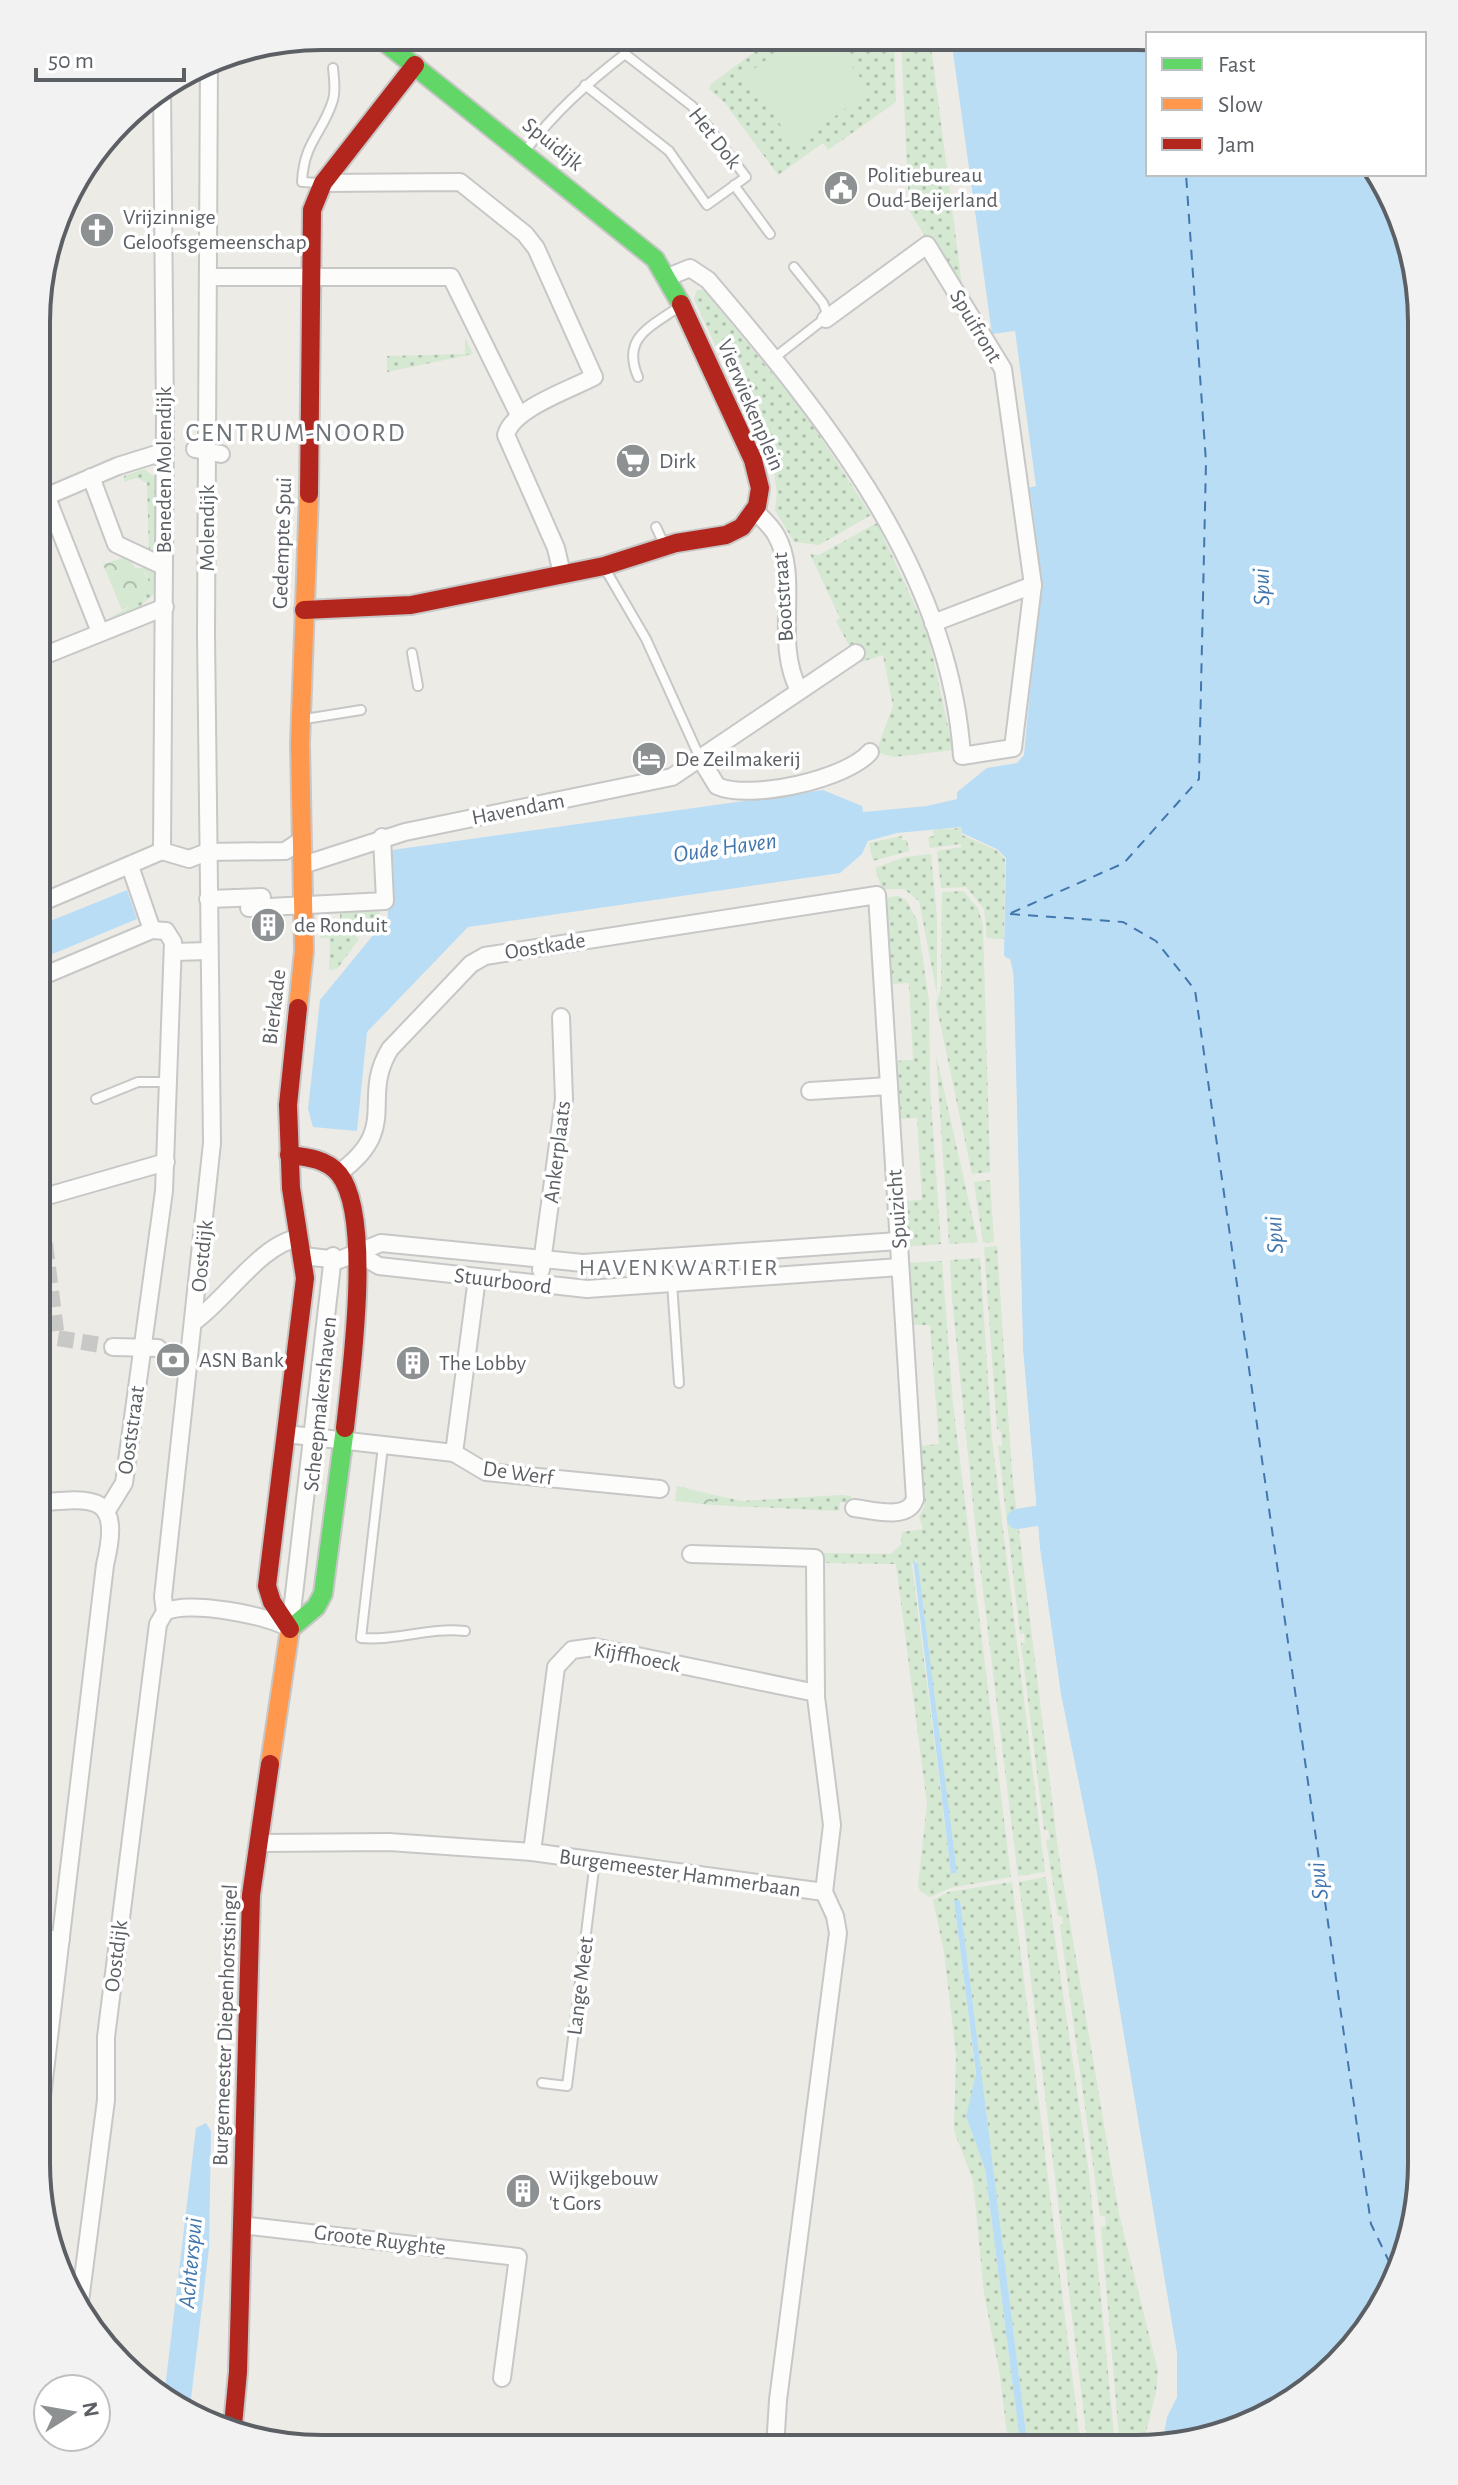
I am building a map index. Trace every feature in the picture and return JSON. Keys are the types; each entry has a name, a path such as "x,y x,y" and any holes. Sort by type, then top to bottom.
{"street":[{"name":"Spuidijk","path":"397,51 640,245 668,277 681,306"},
{"name":"Gedempte Spui","path":"303,865 300,720 312,210 323,183 415,65"},
{"name":"Molendijk","path":"208,899 202,844 213,634 201,603 208,452 209,75"},
{"name":"Beneden Molendijk","path":"162,103 165,607 162,851"},
{"path":"323,183 460,182 529,238 594,377 519,415 509,424 506,440 556,548 562,574"},
{"name":"Spuifront","path":"668,277 687,267 699,271 774,358 835,439 875,502 902,552 933,623 954,695 962,756 1013,748 1033,585 1003,369 927,245 826,319"},
{"path":"209,277 451,277 519,415"},
{"name":"Vierwiekenplein","path":"681,306 755,467 760,488 755,511"},
{"path":"50,495 91,477 163,452"},
{"path":"91,477 116,544 163,566"},
{"path":"304,610 406,608 604,566 666,547 729,534 742,527 755,511"},
{"name":"Bootstraat","path":"755,511 773,530 782,550 786,644 799,690"},
{"path":"50,517 100,632"},
{"path":"933,623 1033,585"},
{"path":"50,653 165,607"},
{"path":"799,690 856,653"},
{"name":"Havendam","path":"303,865 382,837 664,779 799,690"},
{"path":"700,758 717,786 740,790 830,777 856,766 870,752"},
{"path":"208,899 243,903 385,901 382,837"},
{"path":"50,899 162,851 189,859 202,844 285,851 302,840"},
{"name":"Bierkade","path":"301,1247 289,1155 288,1084 304,963 288,901 303,865"},
{"path":"130,866 152,930"},
{"name":"Spuizicht","path":"854,1508 899,1512 909,1509 915,1499 877,895"},
{"name":"Oostkade","path":"339,1173 359,1158 372,1141 381,1068 394,1042 481,958 877,895"},
{"name":"Oostdijk","path":"82,2289 106,2100 105,2048 158,1624 165,1612 163,1597 186,1350 195,1321 212,1143 208,899"},
{"path":"243,903 288,901"},
{"path":"50,973 152,930 168,932 174,952 209,951"},
{"name":"Ooststraat","path":"106,1512 124,1483 151,1347 166,1162 174,952"},
{"name":"Ankerplaats","path":"539,1285 564,1099 561,1017"},
{"path":"810,1091 889,1086"},
{"path":"289,1155 317,1159 339,1173"},
{"path":"50,1195 166,1162"},
{"name":"Scheepmakershaven","path":"290,1629 316,1607 323,1594 341,1439 359,1254 350,1194 339,1173"},
{"path":"195,1321 220,1302 270,1249 301,1247 333,1258 359,1254 381,1243 583,1263 898,1241"},
{"path":"819,1246 820,1272"},
{"name":"Scheepmakershaven","path":"290,1629 272,1602 267,1586 304,1284 301,1247"},
{"name":"Stuurboord","path":"359,1254 379,1266 587,1289 900,1267"},
{"path":"671,1256 672,1283"},
{"name":"Scheepmakershaven","path":"290,1629 333,1258"},
{"path":"454,1453 477,1278"},
{"path":"113,1347 151,1347"},
{"name":"De Werf","path":"286,1434 454,1453 486,1472 660,1489"},
{"path":"50,1502 86,1500 106,1512 112,1540 105,1565 61,1939 50,1991"},
{"path":"691,1554 815,1558 816,1693 832,1825 824,1892"},
{"path":"165,1612 179,1607 268,1617 290,1629"},
{"name":"Burgemeester Diepenhorstsingel","path":"233,2420 251,1895 262,1843 290,1629"},
{"name":"Kijffhoeck","path":"532,1852 556,1667 568,1652 581,1646 594,1647 816,1693"},
{"name":"Burgemeester Hammerbaan","path":"262,1843 389,1842 532,1852 824,1892 835,1916 838,1933 776,2435"},
{"path":"50,1939 61,1939"},
{"name":"Groote Ruyghte","path":"241,2225 518,2257 502,2378"}],"lane":[{"name":"Het Dok","path":"524,151 563,103 585,85 625,54 692,106 746,177 707,205 669,151 585,85"},
{"path":"323,183 302,182 306,150 332,103 333,68"},
{"path":"734,185 770,234"},
{"path":"774,358 826,319 828,312 794,267"},
{"path":"638,377 631,354 636,341 681,306"},
{"path":"656,527 666,547"},
{"path":"604,566 649,646 700,758"},
{"path":"412,653 418,686"},
{"path":"300,720 361,710"},
{"path":"96,1099 138,1082 168,1082"},
{"path":"672,1283 679,1383"},
{"path":"383,1446 361,1638 385,1640 439,1628 465,1631"},
{"name":"Lange Meet","path":"542,2083 567,2086 595,1861"}],"green space":[{"path":"757,50 894,50 896,102 828,150 823,143 778,175 725,103 709,89 711,84"},
{"path":"779,50 841,50 870,91 795,145 745,75"},
{"path":"902,50 932,50 964,301 909,210"},
{"path":"697,290 704,290 807,416 871,515 819,545 794,542 775,510 777,494 774,472 694,299"},
{"path":"465,338 473,354 387,372 387,356 465,354"},
{"path":"144,469 155,477 157,558 149,552 147,483 137,478 124,482 124,476"},
{"path":"877,523 928,634 953,750 894,757 876,752 893,706 883,655 858,663 836,621 840,618 810,554 819,555"},
{"path":"130,558 135,568 142,568 151,586 143,600 122,610 103,564"},
{"path":"147,566 157,574 154,594 138,608 108,619 145,598 148,577 142,568"},
{"path":"961,828 962,835 996,850 1005,859 1004,939 987,938 984,909 966,887 941,888 937,851 961,847 961,844 930,848 928,837 934,836 933,830"},
{"path":"902,836 902,840 907,840 909,851 873,861 869,843"},
{"path":"931,854 937,919 937,994 919,901 904,889 882,889 875,868 905,857"},
{"path":"963,891 978,908 983,925 990,1172 972,1174 936,1004 941,988 942,892"},
{"path":"898,896 906,900 917,920 929,1001 930,1088 941,1244 906,1247 904,1201 922,1200 917,1118 898,1119 895,1061 913,1060 909,983 890,984 883,898"},
{"path":"381,907 377,920 364,936 350,923 340,920 340,910"},
{"path":"324,925 346,927 359,939 337,969 329,970 330,938 321,938 319,933"},
{"path":"936,1055 978,1242 949,1244"},
{"path":"990,1180 994,1242 983,1243 974,1182"},
{"path":"997,1246 1012,1473 1059,1857 1119,2214 1158,2371 1145,2434 1119,2435 1101,2227 1106,2226 1105,2216 1100,2216 1060,1926 1063,1923 1062,1917 1058,1916 1046,1840 1050,1839 1048,1830 1044,1830 1021,1643 1025,1642 1024,1633 1020,1634 998,1445 1002,1446 1001,1431 997,1429 984,1247"},
{"path":"980,1258 992,1439 1045,1872 1018,1876 977,1542 952,1299 950,1260"},
{"path":"942,1261 953,1404 1011,1877 950,1888 930,1897 920,1891 918,1885 927,1804 896,1564 823,1563 822,1553 891,1554 901,1544 902,1532 923,1529 919,1517 924,1507 921,1446 939,1444 930,1325 912,1325 908,1263","holes":["916,1559 957,1873 951,1874 912,1565"]},
{"path":"677,1486 714,1495 713,1505 675,1501"},
{"path":"714,1495 742,1501 842,1495 851,1496 851,1503 840,1502 839,1511 713,1505"},
{"path":"1046,1877 1089,2173 1114,2435 1086,2435 1019,1882"},
{"path":"1012,1882 1079,2435 1026,2435 960,1900 954,1901 976,2078 966,2116 985,2169 1019,2435 1007,2435 984,2293 973,2180 954,2131 956,2055 944,1952 933,1900 948,1892"}],"water":[{"path":"953,50 1146,51 1146,176 1365,176 1394,234 1403,269 1408,322 1407,2181 1403,2216 1387,2267 1372,2299 1352,2329 1328,2355 1302,2379 1272,2399 1224,2421 1164,2433 1167,2416 1177,2397 1177,2354 1096,1868 1061,1695 1040,1549 1023,1350 1014,989 1013,972 1004,955 1006,858 997,849 962,833 961,827 897,833 868,841 862,854 840,873 468,927 367,1032 357,1131 313,1127 308,1109 320,1000 388,917 385,851 823,790 862,806 863,812 927,806 957,799 957,792 987,768 1017,763 1024,755 1041,575 1031,496 1027,488 1036,486 1015,331 992,334"},
{"path":"127,890 137,919 50,955 50,921"},
{"path":"913,1559 918,1565 957,1873 951,1874"},
{"path":"960,1900 1026,2435 1019,2435 985,2169 966,2116 976,2074 954,1901"},
{"name":"Achterspui","path":"206,2123 211,2131 209,2248 191,2401 165,2385 196,2128"}],"pier":[{"path":"1000,955 1010,959 1013,972 1023,1350 1040,1549 1061,1695 1096,1868 1177,2354 1177,2397 1167,2417 1164,2433 1160,2433 1164,2415 1173,2396 1173,2355 1092,1869 1057,1695 1036,1550 1019,1350 1007,961"}],"waterway":[{"path":"1017,1519 1061,1512"}],"ferry route":[{"path":"1011,913 1124,863 1199,779 1206,462 1186,176"},
{"path":"1010,914 1123,922 1156,941 1195,990 1371,2224 1389,2262"}],"tunnel":[{"path":"50,1283 57,1338 113,1347"}],"traffic: fast":[{"path":"396,51 655,259 681,304"},
{"path":"290,1629 316,1607 323,1594 345,1428"}],"traffic: slow":[{"path":"298,1008 304,951 300,744 309,494"},
{"path":"270,1764 290,1629"}],"traffic: jam":[{"path":"309,494 312,210 323,183 415,65"},
{"path":"304,610 411,605 604,566 676,543 726,535 742,527 757,506 760,488 753,460 681,304"},
{"path":"290,1629 272,1602 267,1586 305,1278 291,1188 288,1105 298,1008"},
{"path":"289,1155 323,1162 339,1174 349,1195 355,1224 357,1296 345,1428"},
{"path":"234,2420 238,2372 251,1895 270,1764"}],"place":[{"name":"Politiebureau Oud-Beijerland","path":"841,188"},
{"name":"Vrijzinnige Geloofsgemeenschap","path":"97,230"},
{"name":"Dirk","path":"633,461"},
{"name":"De Zeilmakerij","path":"649,759"},
{"name":"de Ronduit","path":"268,925"},
{"name":"ASN Bank","path":"173,1360"},
{"name":"The Lobby","path":"413,1363"},
{"name":"Wijkgebouw 't Gors","path":"523,2191"}],"district":[{"name":"CENTRUM-NOORD","path":"296,433"},
{"name":"HAVENKWARTIER","path":"679,1268"}],"water label":[{"name":"Spui","path":"1262,587"},
{"name":"Oude Haven","path":"725,848"},
{"name":"Spui","path":"1275,1235"},
{"name":"Spui","path":"1319,1881"}]}
